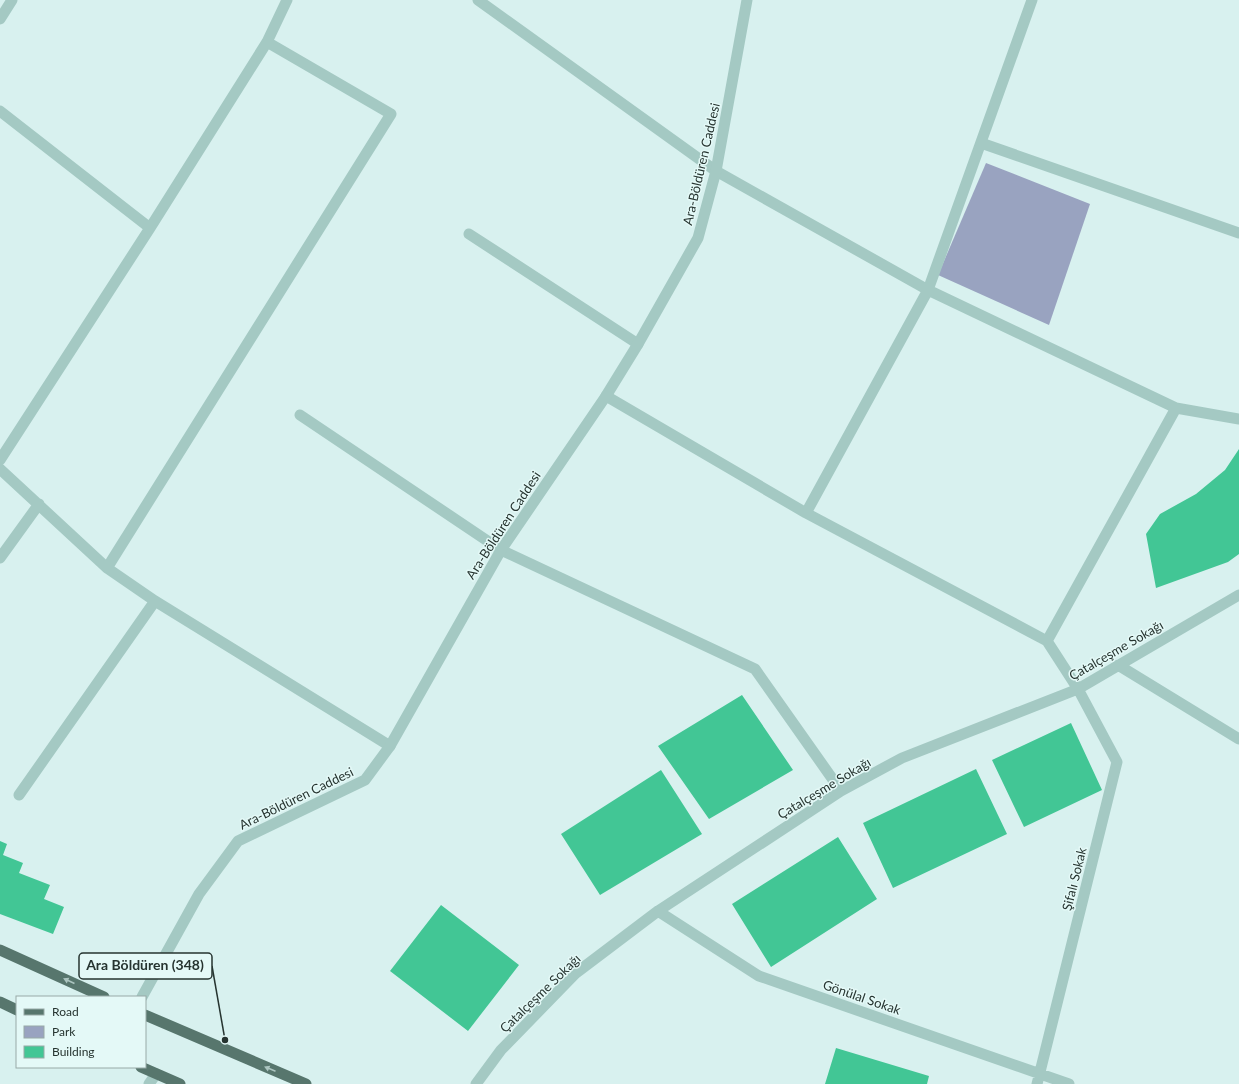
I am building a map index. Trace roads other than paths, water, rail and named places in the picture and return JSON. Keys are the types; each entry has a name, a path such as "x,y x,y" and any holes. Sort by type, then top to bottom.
{"main road":[{"path":"0,950 102,996"},
{"path":"0,1002 16,1010"},
{"path":"146,1015 306,1084"},
{"path":"143,1068 180,1084"}],"street":[{"path":"0,19 12,0"},
{"path":"0,460 150,228 267,42 287,0"},
{"path":"478,0 716,171 928,290 1176,408 1239,419"},
{"name":"Ara-Böldüren Caddesi","path":"143,996 199,894 238,841 365,780 390,746 501,550 606,396 638,344 698,238 716,171 748,0"},
{"path":"806,513 928,290 1032,0"},
{"path":"107,568 391,114 267,42"},
{"path":"0,111 150,228"},
{"path":"981,143 1239,233"},
{"path":"469,234 638,344"},
{"path":"606,396 806,513 1047,641 1176,408"},
{"path":"300,415 501,550 755,669 841,791"},
{"path":"0,469 107,568 155,601 390,746"},
{"path":"0,558 39,504"},
{"name":"Çatalçeşme Sokağı","path":"476,1084 501,1050 576,973 658,911 841,791 902,758 1078,689 1239,595"},
{"path":"19,795 155,601"},
{"name":"Şifalı Sokak","path":"1038,1079 1118,762 1078,689 1047,641"},
{"path":"1118,665 1239,739"},
{"name":"Gönülal Sokak","path":"658,911 759,976 1038,1079 1069,1084"},
{"path":"149,1084 156,1074"}],"place":[{"name":"Ara Böldüren (348)","path":"225,1040"}]}
